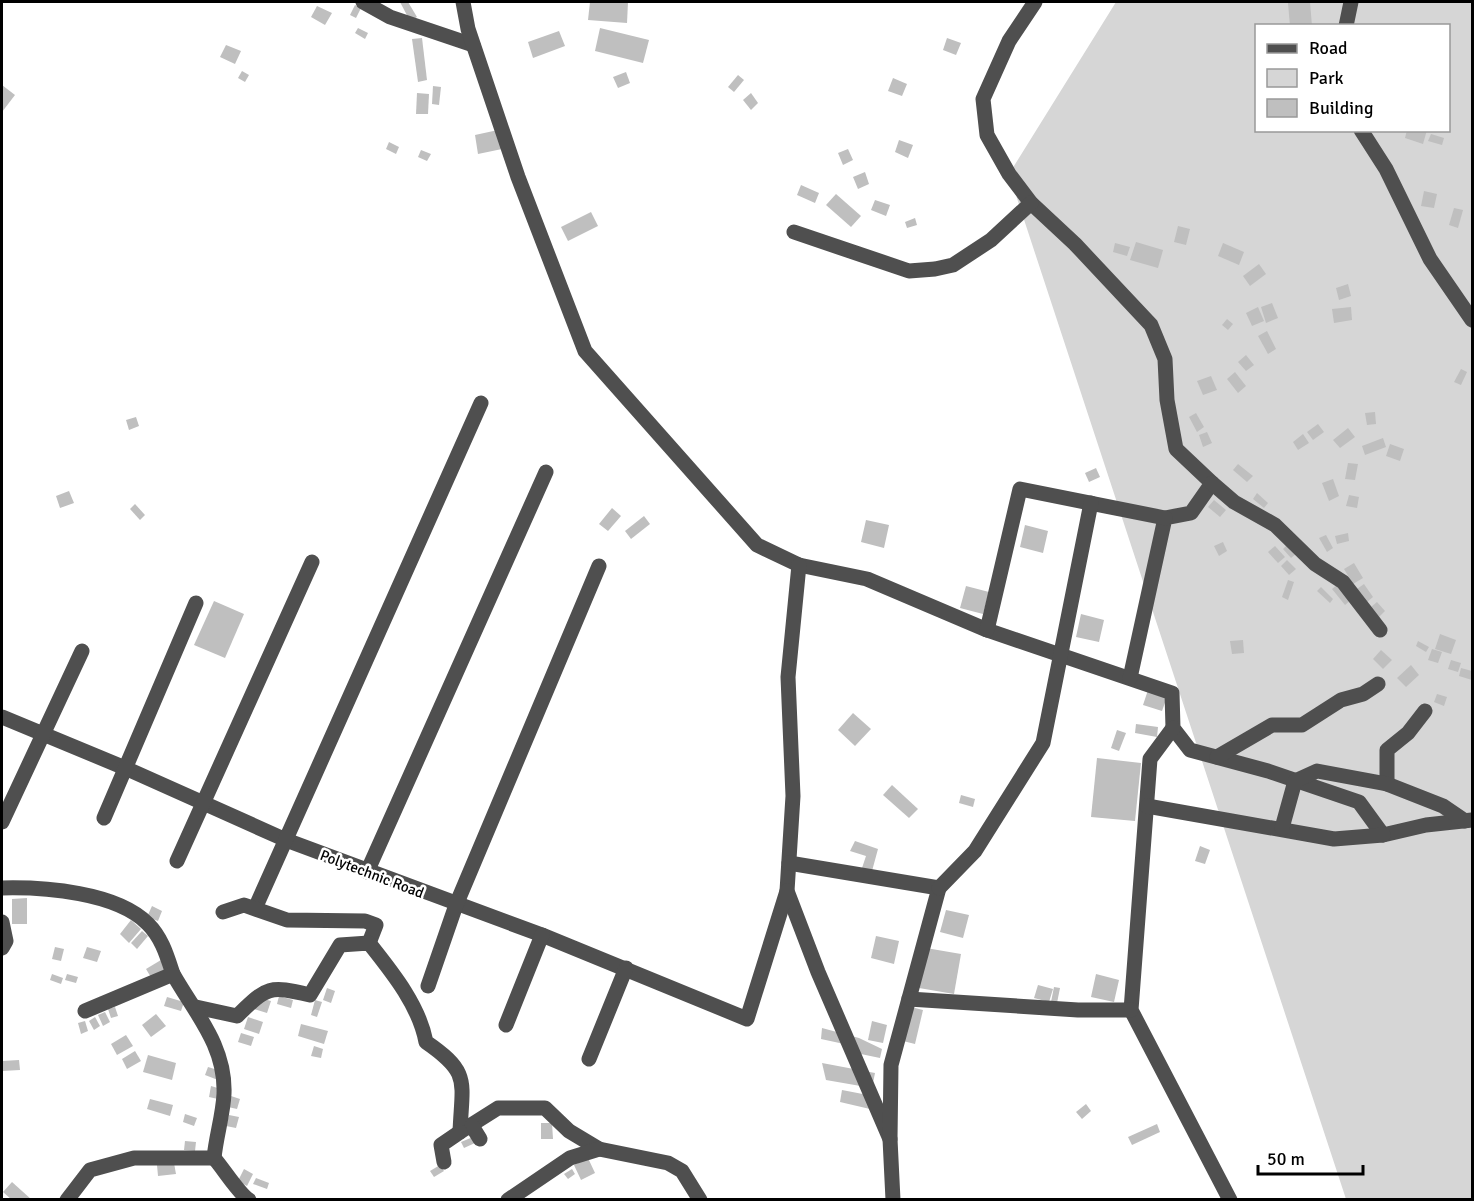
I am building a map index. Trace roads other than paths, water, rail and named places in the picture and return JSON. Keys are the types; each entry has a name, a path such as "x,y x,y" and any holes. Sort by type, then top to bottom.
{"street":[{"path":"363,2 390,17 473,45"},
{"path":"463,2 473,45 518,177 585,351 757,545 799,566 867,579 987,630 1172,693 1173,728 1190,750 1359,802 1383,835"},
{"path":"1035,2 1009,41 983,99 987,135 1009,174 1031,203 1075,244 1151,326 1165,359 1167,399 1176,449 1234,502 1275,525 1315,564 1343,582 1380,630"},
{"path":"1346,24 1351,2"},
{"path":"1362,132 1386,169 1430,259 1473,320"},
{"path":"794,232 909,271 935,269 953,265 992,240 1031,203"},
{"path":"257,904 481,403"},
{"path":"367,872 546,472"},
{"path":"987,630 1020,489 1165,518 1191,513 1212,483"},
{"path":"893,1200 890,1139 891,1065 939,888 975,850 1011,797 1043,743 1091,502"},
{"path":"1130,678 1165,518"},
{"path":"177,861 312,562"},
{"path":"428,986 456,905 599,566"},
{"path":"799,566 788,677 793,796 787,891 818,972 890,1139"},
{"path":"104,818 196,603"},
{"path":"2,822 82,651"},
{"path":"1216,757 1272,725 1302,725 1341,700 1363,693 1378,684"},
{"path":"1387,784 1387,750 1408,733 1425,711"},
{"name":"Polytechnic Road","path":"2,717 43,736 125,768 286,840 367,872 542,935 747,1019 787,891"},
{"path":"1173,728 1150,759 1131,1010 1230,1200"},
{"path":"1295,781 1317,771 1387,784 1443,806 1469,821"},
{"path":"1282,828 1295,781"},
{"path":"1147,806 1334,839 1383,835 1426,825 1469,821"},
{"path":"789,863 939,888"},
{"path":"4,892 89,896 123,907 147,923 161,941 173,974 196,1007 222,1064 224,1095 214,1158"},
{"path":"223,912 244,905 287,920 365,921 376,925 369,943"},
{"path":"2,922 6,941 2,948"},
{"path":"506,1025 542,935"},
{"path":"196,1007 237,1016 264,990 284,989 310,995 340,945 369,943"},
{"path":"369,943 400,985 423,1025 426,1042 449,1058 462,1078 471,1133"},
{"path":"589,1059 626,969"},
{"path":"85,1011 173,974"},
{"path":"909,999 1078,1010 1131,1010"},
{"path":"444,1162 441,1145 471,1133 498,1108 545,1108 569,1131 599,1149 668,1163 682,1171 700,1200"},
{"path":"508,1200 570,1158 599,1149"},
{"path":"67,1200 90,1170 134,1158 214,1158 240,1188 244,1198"}]}
